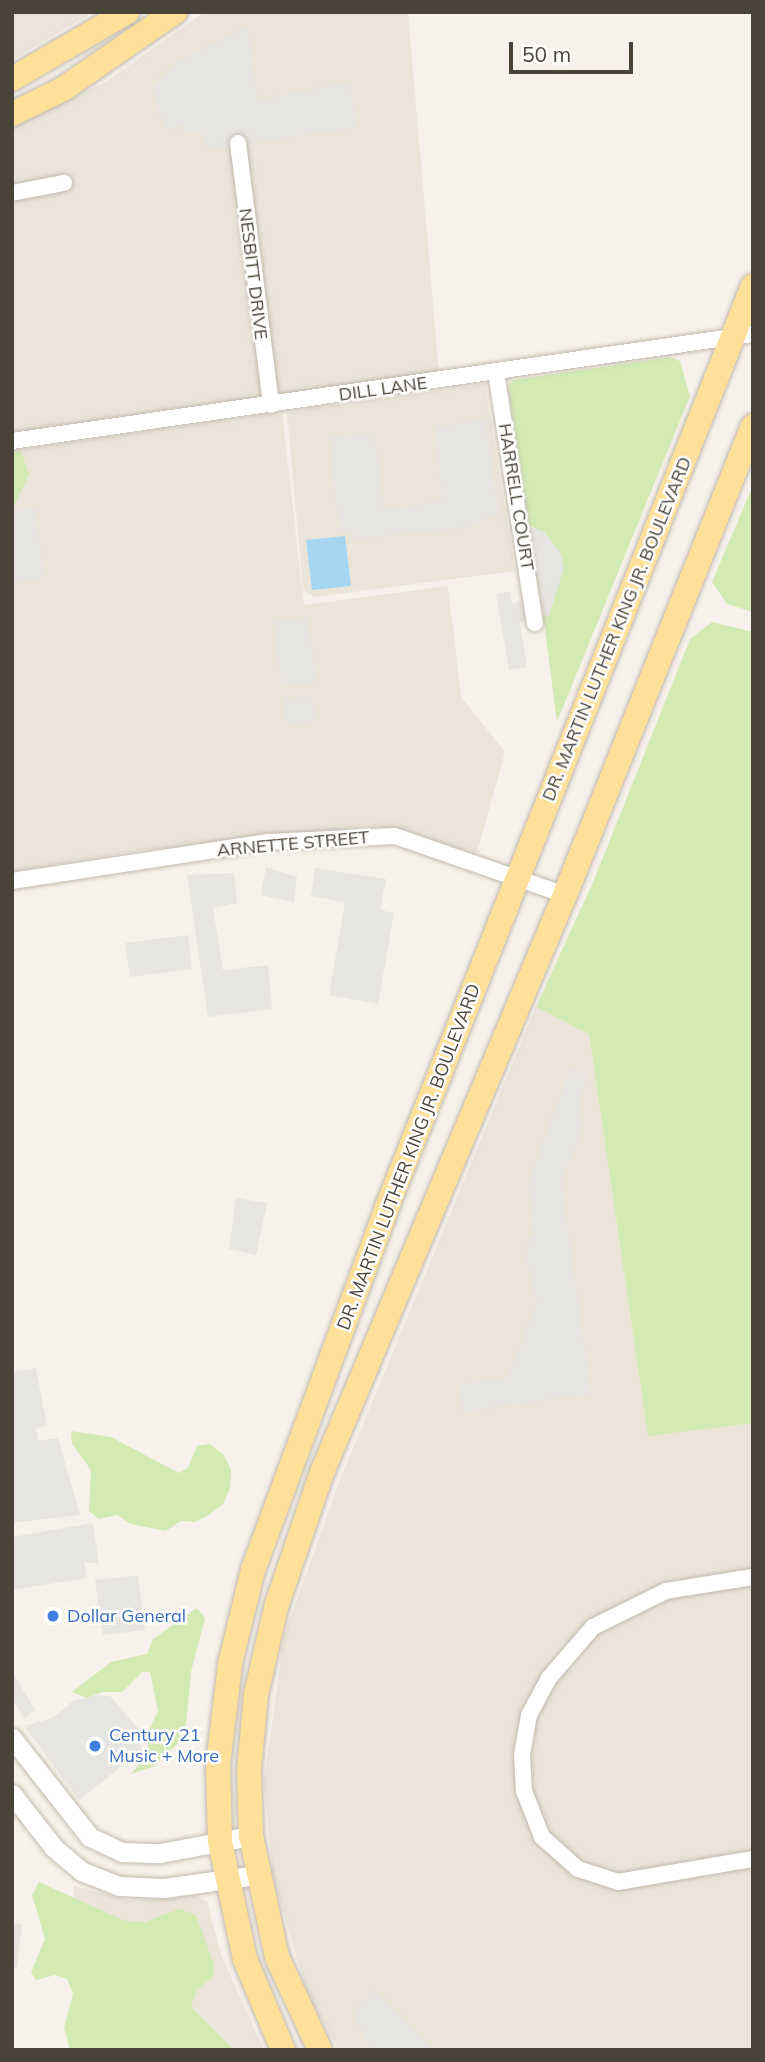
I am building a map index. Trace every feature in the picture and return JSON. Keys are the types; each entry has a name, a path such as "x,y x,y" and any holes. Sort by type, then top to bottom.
{"main road":[{"path":"12,79 127,12"},
{"path":"12,114 63,89 175,12"},
{"name":"DR. MARTIN LUTHER KING JR. BOULEVARD","path":"283,2050 245,1959 226,1881 220,1841 218,1765 230,1664 253,1570 387,1207 516,880 744,335 753,286"},
{"name":"DR. MARTIN LUTHER KING JR. BOULEVARD","path":"320,2050 277,1957 257,1875 251,1836 249,1770 256,1694 277,1604 323,1470 565,895 753,426"}],"street":[{"name":"NESBITT DRIVE","path":"237,143 271,405"},
{"path":"12,193 64,183"},
{"name":"DILL LANE","path":"12,441 744,335"},
{"name":"HARRELL COURT","path":"496,372 536,623"},
{"name":"ARNETTE STREET","path":"12,881 268,842 395,836 565,895"},
{"path":"753,1577 666,1591 593,1627 549,1678 529,1715 522,1754 524,1791 542,1837 578,1869 618,1882 753,1860"},
{"path":"12,1738 90,1837 122,1852 160,1853 251,1836"},
{"path":"12,1794 54,1848 81,1871 119,1886 164,1888 257,1875"}],"shaded area":[{"path":"12,12 93,12 12,60"},
{"path":"205,12 408,12 439,374 12,434 12,127 107,81"},
{"path":"247,27 258,100 350,82 356,127 208,150 200,131 184,133 182,125 165,131 152,87 174,64"},
{"path":"485,384 515,571 314,597 303,590 287,412"},
{"path":"282,412 304,605 448,586 461,697 505,752 477,853 377,826 128,852 12,872 12,451"},
{"path":"485,420 499,515 479,520 479,526 354,539 352,530 339,531 329,435 374,433 384,509 442,502 436,427"},
{"path":"36,508 43,578 12,584 12,511"},
{"path":"529,526 544,532 560,552 564,567 549,616 543,614"},
{"path":"510,591 512,603 529,599 532,618 520,623 527,667 509,670 496,594"},
{"path":"308,617 316,682 282,686 273,621"},
{"path":"312,696 315,721 286,724 283,699"},
{"path":"266,867 297,877 294,902 261,895"},
{"path":"315,868 386,879 380,910 394,913 378,1004 329,995 345,902 311,896"},
{"path":"234,873 237,903 213,908 223,970 268,965 272,1009 208,1017 187,875"},
{"path":"188,935 192,969 130,977 125,943"},
{"path":"536,1007 589,1034 648,1435 753,1423 753,2050 339,2050 308,1996 273,1877 264,1782 284,1636 339,1482"},
{"path":"570,1069 588,1075 580,1098 583,1128 561,1181 591,1393 463,1412 460,1385 508,1378 537,1303 526,1260 529,1239 534,1234 528,1184"},
{"path":"236,1198 267,1203 256,1255 229,1249"},
{"path":"36,1368 47,1426 36,1429 38,1441 58,1438 80,1515 12,1523 12,1372"},
{"path":"93,1523 99,1564 84,1562 87,1578 12,1590 12,1537"},
{"path":"138,1575 145,1630 103,1635 95,1580"},
{"path":"12,1671 35,1710 24,1718 12,1699"},
{"path":"97,1695 110,1696 137,1727 142,1750 79,1800 24,1726 52,1718 73,1701"},
{"path":"74,1886 129,1900 195,1896 207,1901 221,1955 264,2050 80,2050"},
{"path":"12,1923 22,1924 17,1967 12,1967"},
{"path":"375,1989 433,2050 372,2050 353,2013"}],"green space":[{"path":"670,357 680,361 690,396 557,722 543,614 548,616 534,527 529,526 508,386 513,380"},
{"path":"21,451 29,474 12,511 12,453"},
{"path":"753,485 753,612 727,604 712,582"},
{"path":"712,622 753,632 753,1423 648,1436 589,1034 536,1007 594,880 690,639"},
{"path":"71,1431 111,1437 179,1473 188,1468 197,1446 210,1444 224,1455 231,1470 230,1488 223,1504 207,1516 195,1522 181,1521 166,1531 131,1524 117,1515 99,1519 89,1511 91,1470 72,1444"},
{"path":"197,1608 205,1618 191,1672 185,1736 155,1766 131,1774 148,1754 148,1732 158,1711 150,1672 142,1672 122,1692 102,1692 87,1698 72,1692 111,1662 147,1654 153,1639"},
{"path":"39,1882 125,1921 145,1922 179,1909 196,1915 214,1965 213,1977 197,1990 191,2007 234,2050 70,2050 64,2027 73,1994 67,1979 55,1975 36,1980 31,1972 45,1939 32,1895"}],"water":[{"path":"345,536 351,586 312,590 306,540"}],"place":[{"name":"Dollar General","path":"53,1616"},
{"name":"Century 21 Music + More","path":"95,1746"}]}
